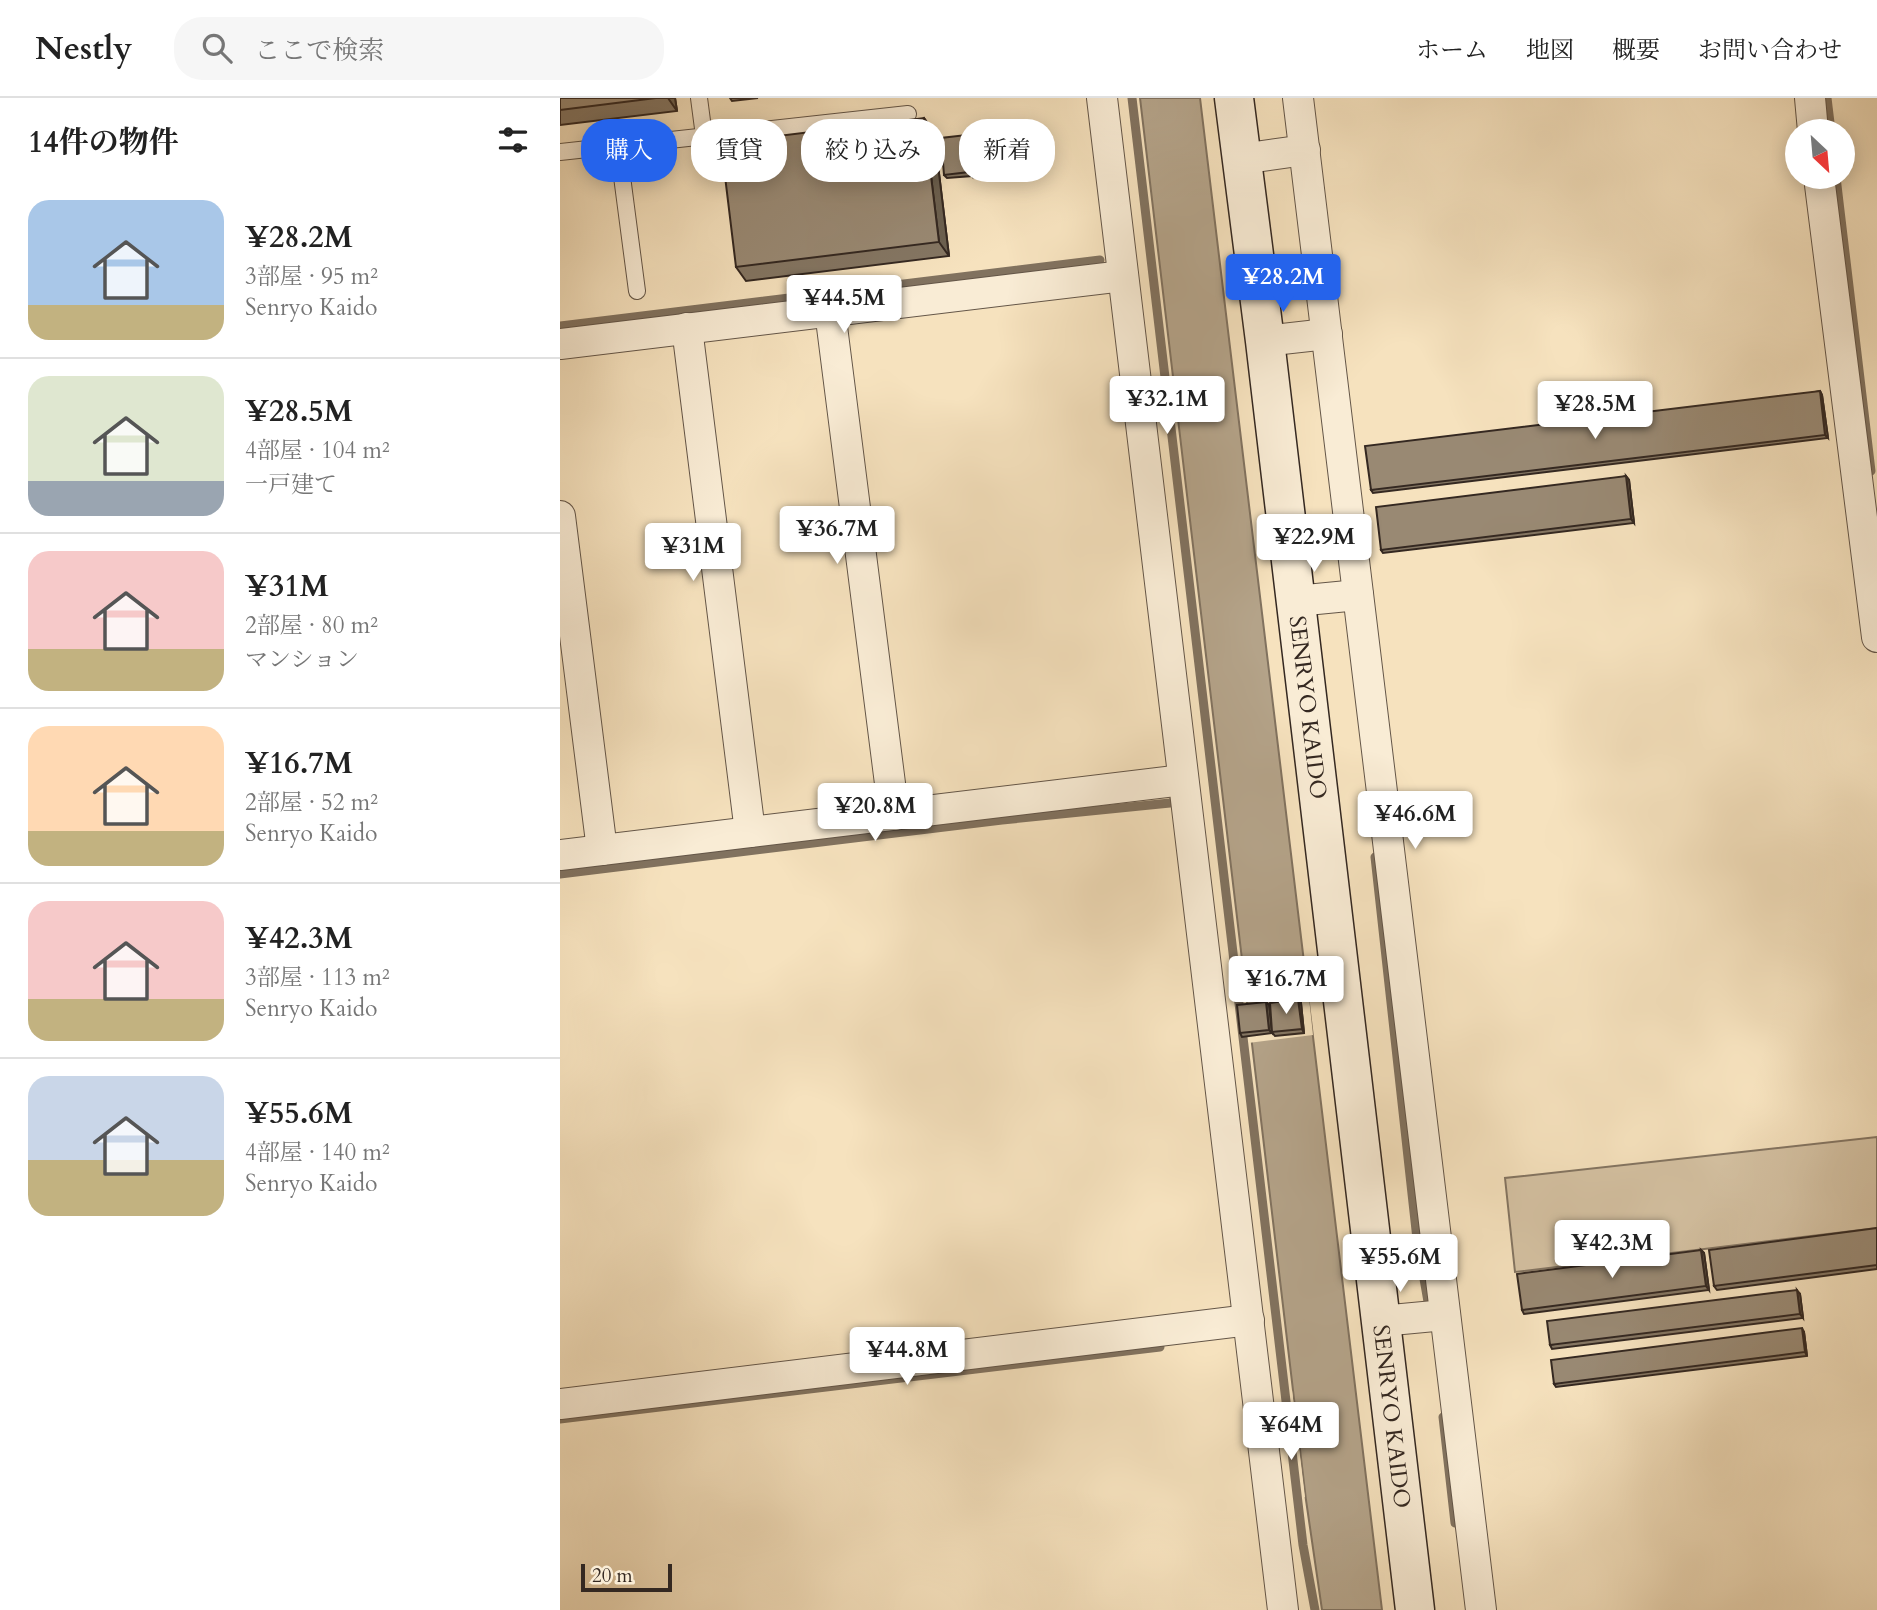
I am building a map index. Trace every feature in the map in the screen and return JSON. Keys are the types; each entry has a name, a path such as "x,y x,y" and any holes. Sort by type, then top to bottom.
{"street":[{"path":"1102,98 1283,1610"},
{"name":"SENRYO KAIDO","path":"1234,98 1415,1610"},
{"path":"1298,98 1305,150 1317,335 1435,1316 1481,1610"},
{"path":"1810,98 1812,119"},
{"path":"1241,159 1305,150"},
{"path":"1821,189 1877,637"},
{"path":"560,344 1123,276"},
{"path":"830,311 894,815"},
{"path":"687,328 750,832"},
{"path":"1265,341 1317,335"},
{"path":"560,516 602,850"},
{"path":"1296,601 1348,596"},
{"path":"560,855 1183,780"},
{"path":"1381,1321 1435,1316"},
{"path":"560,1404 1249,1320"}],"lane":[{"path":"699,98 702,119"},
{"path":"787,127 908,114"},
{"path":"560,152 581,150"},
{"path":"623,182 637,291"}],"shaded area":[{"path":"1140,98 1200,98 1382,1610 1322,1610 1306,1500"},
{"path":"1877,1137 1877,1228 1515,1272 1505,1178"}],"pier":[{"path":"1309,998 1313,1035 1248,1043 1243,1005"},
{"path":"1290,1390 1305,1497 1302,1498"}],"building":[{"path":"560,98 656,98 560,110"},
{"path":"801,133 801,182 932,182 939,242 736,267 726,182 787,182 787,135"},
{"path":"959,136 959,173 945,175 945,138"},
{"path":"1820,391 1825,435 1371,490 1365,446"},
{"path":"1626,476 1631,519 1381,550 1376,507"},
{"path":"1298,999 1302,1029 1272,1032 1270,1003"},
{"path":"1266,1002 1269,1030 1240,1033 1237,1005"},
{"path":"1877,1228 1877,1265 1714,1286 1709,1250"},
{"path":"1701,1250 1706,1286 1522,1310 1517,1274"},
{"path":"1797,1290 1800,1314 1550,1345 1547,1321"},
{"path":"1802,1328 1805,1352 1554,1384 1551,1360"}],"waterway":[{"path":"1132,98 1303,1545 1315,1610"},
{"path":"1827,98 1830,119"},
{"path":"1837,189 1871,471"},
{"path":"560,326 1100,260"},
{"path":"560,874 1002,820 1170,803 1178,799"},
{"path":"1375,857 1417,1239 1430,1313"},
{"path":"560,1419 1160,1347"},
{"path":"1443,1417 1455,1523"}]}
